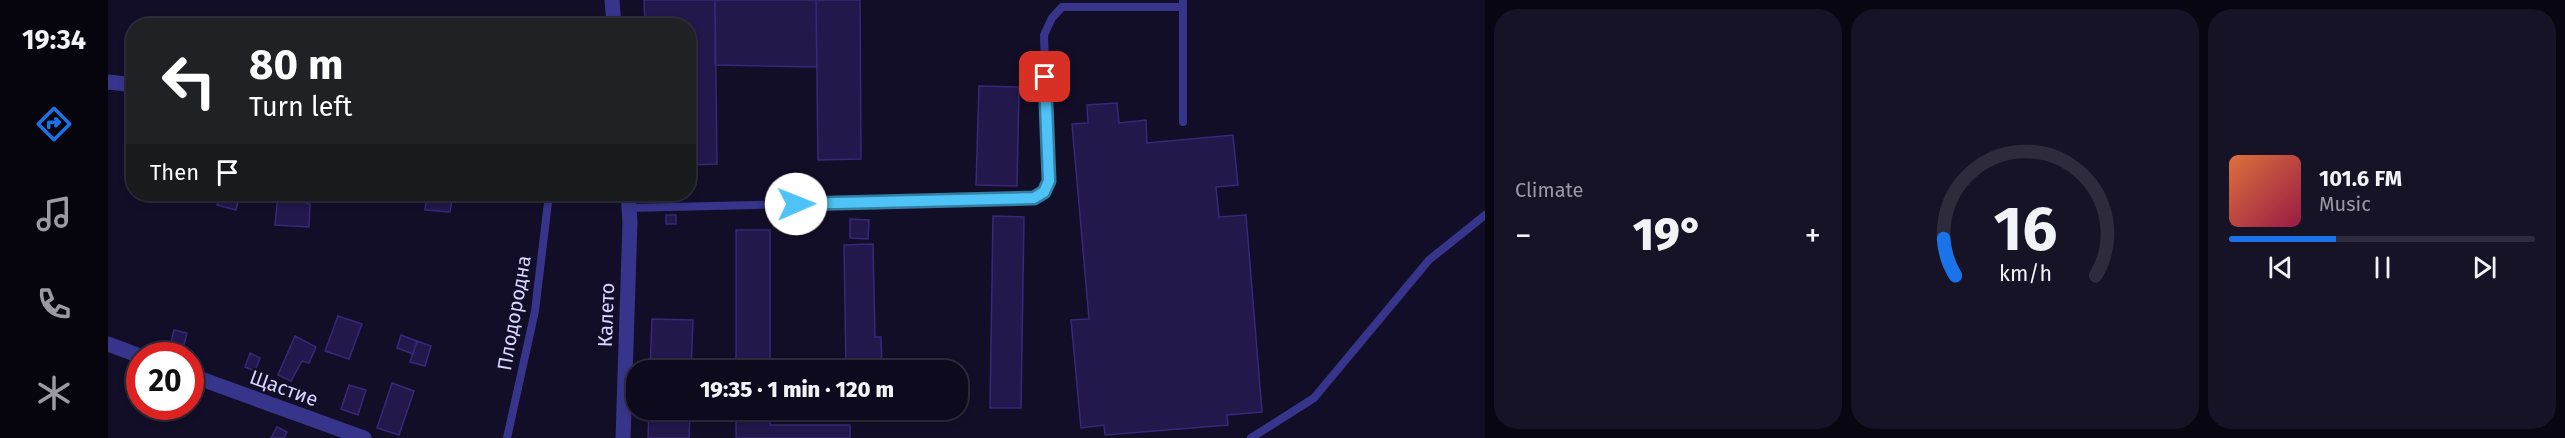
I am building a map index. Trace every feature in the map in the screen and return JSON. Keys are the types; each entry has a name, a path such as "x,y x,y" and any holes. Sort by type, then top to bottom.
{"street":[{"path":"612,0 613,18"},
{"path":"108,82 126,84"},
{"name":"Калето","path":"623,438 629,201"},
{"path":"108,344 126,351"},
{"name":"Щастие","path":"204,380 364,438"}],"lane":[{"path":"696,201 1034,198 1044,192 1049,181 1044,35 1052,18 1062,7 1183,4 1183,122"},
{"name":"Плодородна","path":"507,438 535,311 548,201"},
{"path":"1251,438 1314,398 1429,260 1485,215"}],"building":[{"path":"644,0 715,0 717,164 696,165 696,18 645,18"},
{"path":"715,0 816,0 817,67 715,65"},
{"path":"816,0 860,0 861,159 818,160"},
{"path":"979,86 1019,87 1017,186 976,185"},
{"path":"1117,103 1119,123 1146,120 1147,143 1233,135 1238,185 1216,187 1219,217 1246,215 1262,412 1227,415 1228,425 1105,435 1104,425 1081,428 1071,320 1089,319 1072,124 1088,123 1087,105"},
{"path":"218,201 238,201 236,210 217,205"},
{"path":"277,201 306,201 310,204 309,227 275,225"},
{"path":"426,201 452,201 450,212 425,210"},
{"path":"666,215 676,215 676,224 666,224"},
{"path":"993,216 1024,217 1021,408 990,408"},
{"path":"850,219 869,220 868,239 850,238"},
{"path":"736,230 770,230 770,360 736,360"},
{"path":"873,244 875,337 881,337 882,360 846,360 844,245"},
{"path":"338,316 362,324 349,359 325,351"},
{"path":"652,319 693,320 691,360 650,360"},
{"path":"174,330 187,333 185,342 171,342"},
{"path":"401,335 417,341 413,354 397,348"},
{"path":"295,336 316,347 309,363 302,361 291,381 278,375"},
{"path":"417,341 431,346 425,366 410,362"},
{"path":"250,353 260,358 255,371 245,367"},
{"path":"392,383 414,391 399,435 377,428"},
{"path":"349,385 366,390 358,415 341,409"},
{"path":"649,420 690,420 689,438 648,438"},
{"path":"736,420 770,420 770,425 850,425 850,438 736,438"},
{"path":"277,427 287,432 284,438 271,438"}],"route":[{"path":"796,204 1034,198 1044,192 1049,181 1045,77"}]}
